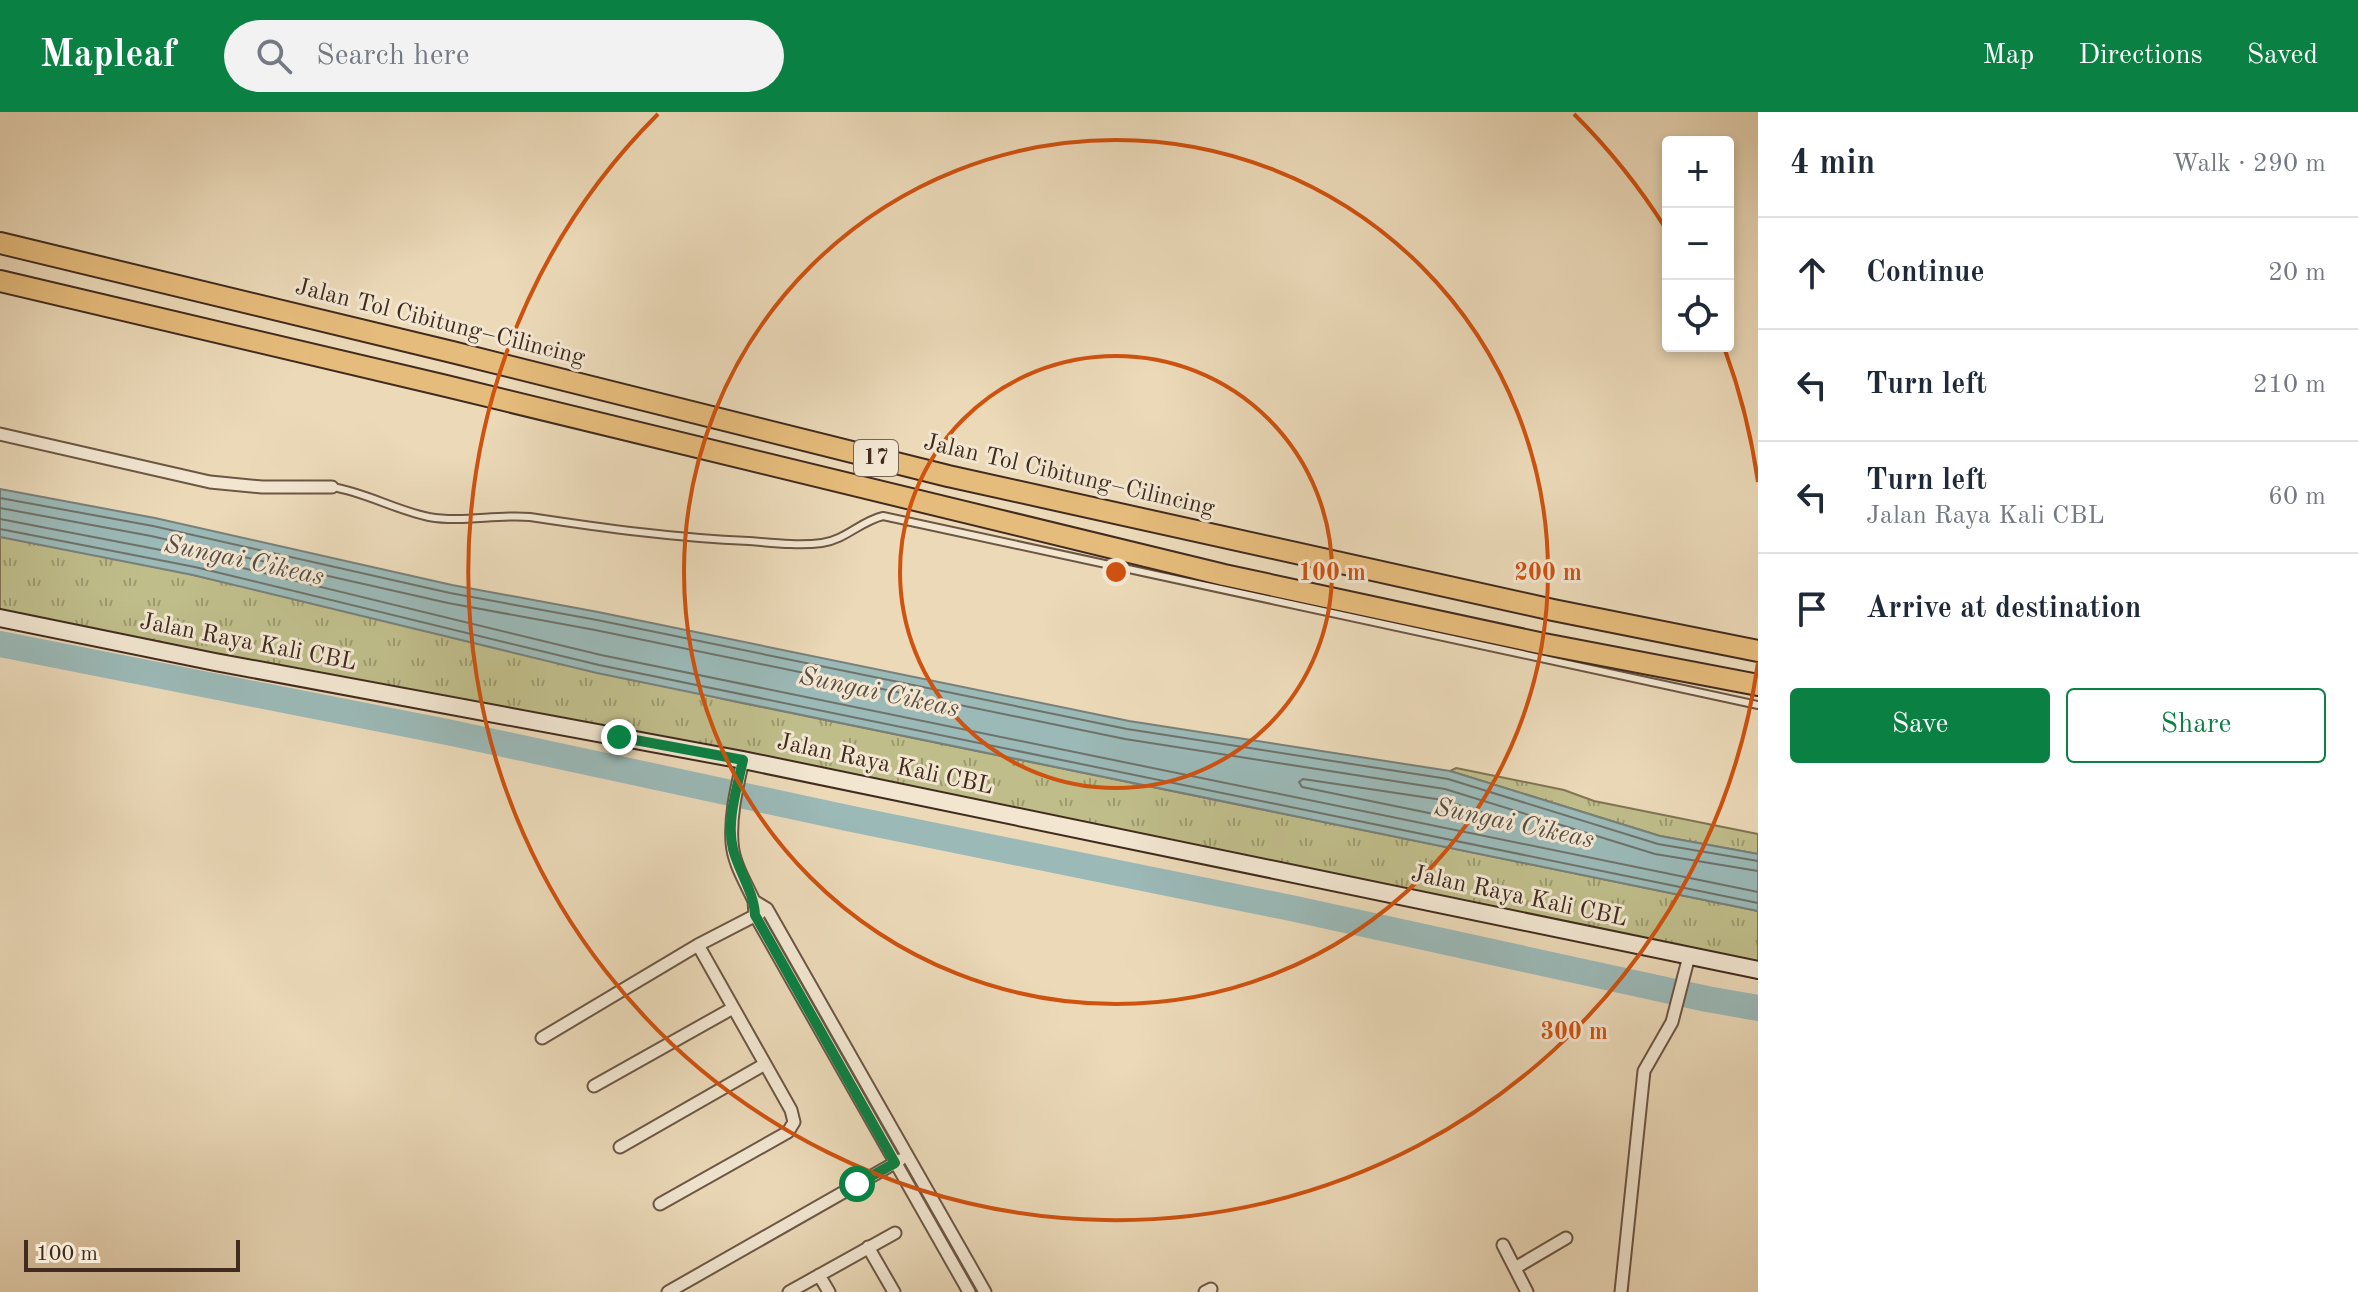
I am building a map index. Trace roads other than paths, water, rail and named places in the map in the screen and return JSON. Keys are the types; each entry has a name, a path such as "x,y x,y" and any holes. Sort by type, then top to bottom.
{"highway":[{"name":"Jalan Tol Cibitung–Cilincing","path":"0,243 948,476 1538,607 1758,651"},
{"name":"17","path":"0,281 457,388 1224,575 1544,644 1758,685"}],"main road":[{"name":"Jalan Raya Kali CBL","path":"0,618 215,662 743,760 1758,970"}],"street":[{"path":"0,434 210,482 262,487 332,487"},
{"path":"743,760 732,816 732,844 754,901 755,915 969,1292"},
{"path":"754,901 767,909 985,1292"},
{"path":"542,1038 698,945 767,909"},
{"path":"660,1204 788,1132 794,1122 791,1110 698,945"},
{"path":"1621,1292 1644,1071 1672,1022 1689,956"},
{"path":"594,1086 733,1008"},
{"path":"620,1147 765,1064"},
{"path":"668,1292 687,1288 907,1156"},
{"path":"789,1292 895,1233"},
{"path":"1515,1268 1566,1238"},
{"path":"1503,1245 1527,1292"},
{"path":"868,1247 894,1292"},
{"path":"819,1275 829,1292"}],"lane":[{"path":"332,487 431,517 464,520 521,516 663,535 755,542 808,544 833,541 871,519 883,516 1758,705"}],"water":[{"name":"Sungai Cikeas","path":"0,489 155,518 452,585 1129,721 1450,771 1660,836 1758,854 1758,911 597,673 193,575 0,537"}],"waterway":[{"path":"0,644 452,733 1758,1008"}]}
